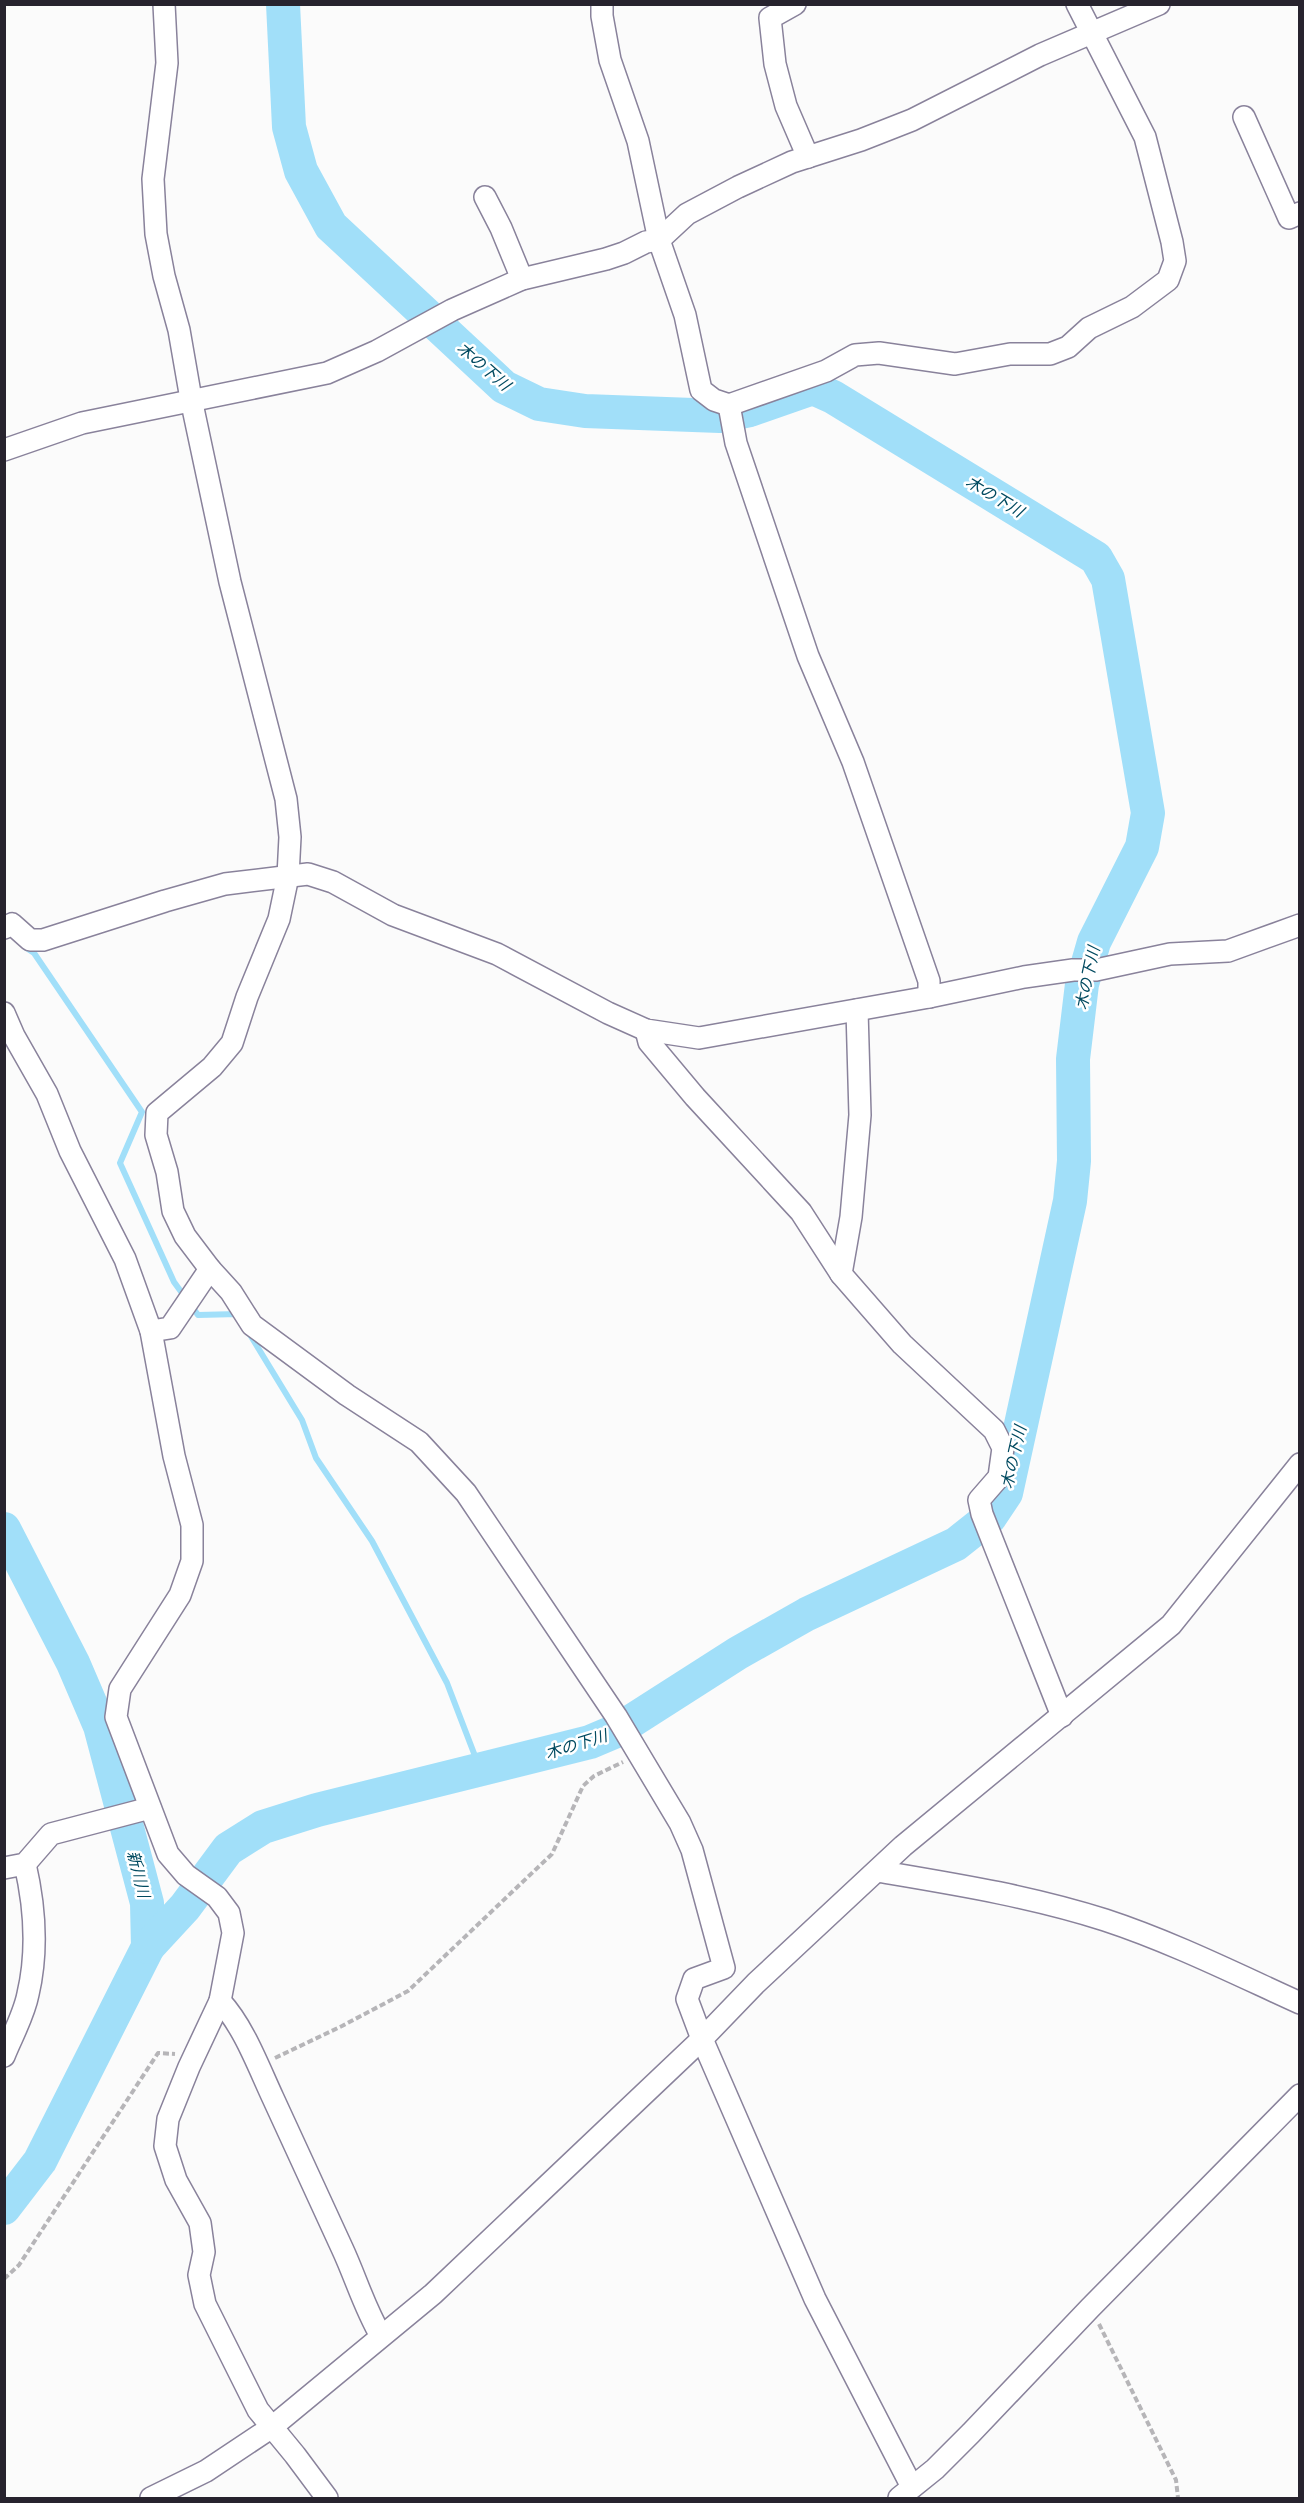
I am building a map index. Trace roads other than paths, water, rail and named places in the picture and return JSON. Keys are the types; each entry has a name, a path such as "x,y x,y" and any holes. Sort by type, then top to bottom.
{"street":[{"path":"164,4 167,63 153,179 156,234 164,276 179,330 191,399 230,582 286,799 290,837 288,876 279,919 247,997 232,1043 212,1067 157,1113 156,1135 167,1172 173,1211 184,1236 231,1292 252,1325 338,1388 419,1442 466,1493 616,1716 680,1823 692,1850 724,1968 694,1979 687,1999 814,2299 906,2493 935,2469 971,2433 1299,2095"},
{"path":"602,4 610,60 638,141 658,240 685,315 701,390 730,412 736,443 808,656 853,762 929,981 929,998"},
{"path":"795,4 770,18 775,64 783,96 808,157"},
{"path":"730,412 826,371 855,355 879,353 955,364 1010,354 1050,354 1068,347 1089,328 1132,307 1168,280 1175,261 1172,242 1145,137 1077,4"},
{"path":"4,450 82,423 327,373 377,351 452,310 522,279 624,254 646,242 658,240 687,214 738,187 808,157 912,120 1020,65 1159,4"},
{"path":"1244,117 1289,218 1299,213"},
{"path":"484,197 501,228 522,279"},
{"path":"7,927 12,924 30,940 43,940 225,884 308,874 333,882 393,915 497,954 608,1013 646,1030 699,1038 929,998 1024,977 1072,970 1096,970 1170,954 1228,951 1299,925"},
{"path":"841,1274 851,1217 860,1115 857,1010"},
{"path":"4,1012 14,1036 47,1094 70,1151 125,1259 151,1331 174,1456 192,1525 192,1561 180,1595 120,1689 116,1717 145,1809 168,1854 186,1875 217,1897 229,1913 233,1933 220,2001 168,2119 165,2146 176,2180 200,2223 204,2252 199,2275 205,2304 258,2410 295,2454 327,2499"},
{"path":"646,1030 650,1042 694,1097 801,1212 841,1274 903,1344 994,1431 1003,1449 999,1477 979,1500 982,1514 1062,1716"},
{"path":"151,1331 170,1328 210,1269"},
{"path":"152,2499 206,2471 272,2427 433,2294 702,2038 756,1983 903,1846 1171,1625 1299,1464"},
{"path":"4,1868 25,1864 51,1834 145,1809"},
{"path":"4,2056 28,1995 34,1942 32,1893 25,1864"},
{"path":"877,1871 1010,1894 1107,1921 1215,1964 1299,2003"},
{"path":"220,2001 230,2012 258,2066 343,2250 366,2309 381,2336"}],"waterway":[{"name":"木の下川","path":"148,1947 185,1907 228,1849 263,1827 317,1810 590,1742 616,1731 738,1653 807,1614 956,1544 990,1517 1006,1493 1070,1201 1074,1161 1073,1059 1082,984 1094,942 1142,847 1148,813 1108,579 1096,558 833,397 813,388 750,410 720,416 585,411 539,404 504,387 331,226 301,171 289,127 283,4"},
{"path":"25,947 34,953 142,1112 120,1163 174,1282 198,1315 238,1314 239,1316"},
{"path":"249,1333 302,1420 316,1458 372,1541 447,1683 480,1769"},
{"name":"新川川","path":"4,1529 73,1663 100,1726 147,1903 148,1947 40,2161 4,2208"}]}
